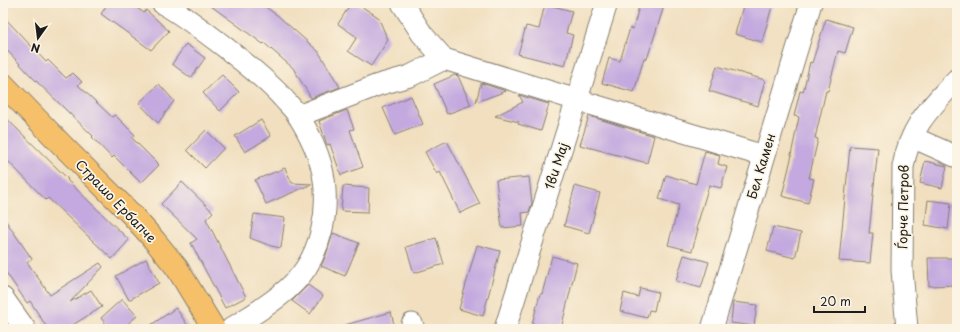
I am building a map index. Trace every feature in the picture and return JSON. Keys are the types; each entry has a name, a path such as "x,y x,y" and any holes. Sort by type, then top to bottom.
{"main road":[{"name":"Страшо Ербапче","path":"3,84 132,215 155,241 177,268 214,329"}],"street":[{"path":"162,3 184,15 254,70 275,90 298,116 314,148 326,190 322,233 315,252 305,269 288,290 231,329"},
{"path":"402,3 422,34 444,59 764,156"},
{"name":"1ви Мај","path":"505,329 607,3"},
{"name":"Бел Камен","path":"712,329 811,3"},
{"path":"298,116 378,85 410,76 444,59"},
{"name":"Ѓорче Петров","path":"907,329 902,270 903,167 905,152 918,123 957,79"},
{"path":"912,137 957,157"},
{"path":"3,298 25,329"}],"building":[{"path":"108,3 130,3 144,13 146,10 169,31 151,50 101,14"},
{"path":"207,3 260,3 277,15 318,51 340,87 311,98 293,68 264,43 263,44"},
{"path":"351,3 356,3 378,17 388,40 371,66 348,51 357,37 338,24"},
{"path":"640,3 665,3 647,59 644,58 634,92 602,83 609,58 620,61 630,28 633,29"},
{"path":"744,3 773,3 762,42 735,34"},
{"path":"545,4 572,11 566,33 573,35 565,66 518,54 526,26 539,29"},
{"path":"3,16 46,62 48,60 66,78 73,73 82,82 78,85 112,117 115,115 135,135 132,138 159,165 141,183 114,156 112,158 92,137 93,136 32,77 3,46"},
{"path":"826,19 853,27 845,53 838,51 828,91 826,91 815,138 818,139 809,178 814,179 808,203 782,196 799,117 794,116 800,91 803,92 810,62 812,63"},
{"path":"186,44 205,58 191,78 172,64"},
{"path":"717,66 765,80 758,106 709,91"},
{"path":"222,75 239,92 220,111 203,93"},
{"path":"455,75 458,76 471,105 447,114 434,84"},
{"path":"481,83 506,91 476,102"},
{"path":"159,84 174,101 158,123 139,103"},
{"path":"519,95 549,104 541,131 518,124 519,122 495,116 523,102"},
{"path":"411,96 423,124 395,135 383,108"},
{"path":"347,110 354,129 350,130 363,167 341,175 330,144 327,145 319,121"},
{"path":"3,115 129,240 112,259 48,198 46,200 3,156"},
{"path":"589,116 654,136 647,163 580,145"},
{"path":"261,120 271,136 245,152 235,136"},
{"path":"206,130 224,148 205,168 187,150"},
{"path":"447,141 480,204 460,213 440,172 437,174 425,152"},
{"path":"850,146 878,148 869,233 873,233 870,263 839,261"},
{"path":"705,151 720,155 718,164 727,167 721,188 709,185 696,229 698,229 692,251 668,245 679,205 659,199 666,175 696,184"},
{"path":"925,161 947,166 942,188 920,183"},
{"path":"285,168 292,183 312,184 266,204 255,180"},
{"path":"529,177 532,203 529,212 522,213 523,226 502,228 496,180"},
{"path":"182,182 213,212 206,219 246,297 225,308 191,243 197,239 161,204"},
{"path":"343,186 369,188 368,212 341,211"},
{"path":"575,186 600,193 589,233 564,226"},
{"path":"928,200 951,203 948,229 925,225"},
{"path":"254,214 285,218 281,248 250,238"},
{"path":"3,217 32,259 27,262 50,295 100,263 103,267 70,302 91,290 102,307 66,329 48,329 30,301 27,303 3,268"},
{"path":"773,227 801,233 795,258 767,251"},
{"path":"333,233 359,243 345,276 321,266"},
{"path":"436,238 444,264 414,273 406,247"},
{"path":"477,245 500,251 483,316 459,309"},
{"path":"684,255 709,262 701,288 676,281"},
{"path":"552,256 577,263 561,329 540,329 541,326 532,324"},
{"path":"928,258 957,258 957,285 929,286"},
{"path":"146,259 159,283 129,300 116,276"},
{"path":"308,285 323,296 310,314 292,301"},
{"path":"640,288 658,292 654,311 649,310 647,318 620,311 624,293 638,297"},
{"path":"122,299 137,316 121,329 110,329 101,318"},
{"path":"733,302 757,305 754,326 731,323"},
{"path":"176,308 190,329 145,329"},
{"path":"391,312 395,329 346,329 345,325"}]}
